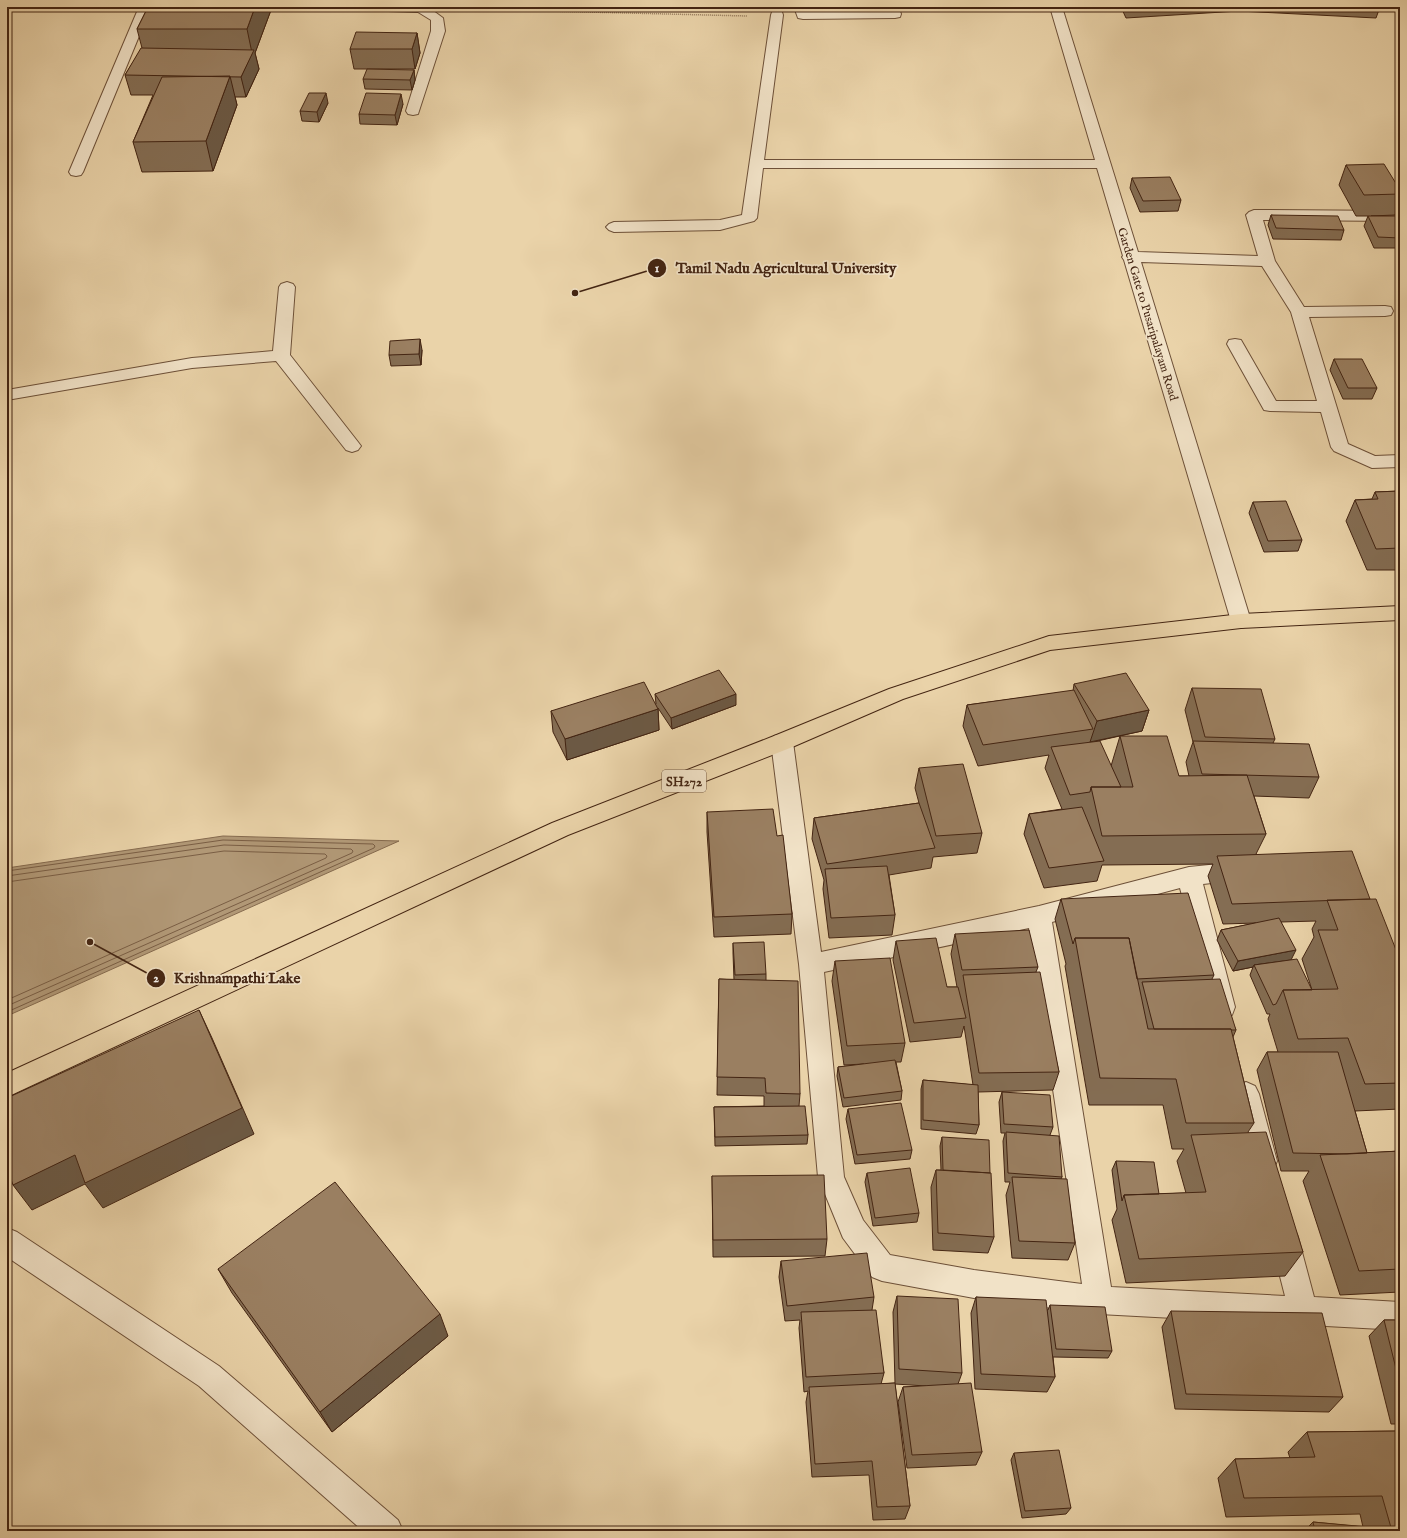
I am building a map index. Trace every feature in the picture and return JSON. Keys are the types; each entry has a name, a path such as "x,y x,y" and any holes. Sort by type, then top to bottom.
{"main road":[{"name":"SH272","path":"7,1086 560,829 782,742 896,694 1049,643 1241,621 1400,614"}],"street":[{"path":"76,172 145,7"},
{"path":"388,7 421,8 437,18 438,31 413,111"},
{"path":"800,7 803,14 895,14"},
{"name":"Garden Gate to Pusaripalayam Road","path":"1056,7 1130,257 1241,621"},
{"path":"614,227 720,225 748,218 777,15"},
{"path":"756,164 1102,164"},
{"path":"1400,216 1254,215 1267,261 1298,312 1340,447 1372,462 1400,461"},
{"path":"1130,257 1267,261"},
{"path":"287,288 281,355 352,446"},
{"path":"1298,312 1385,311"},
{"path":"1235,344 1270,406 1328,407"},
{"path":"7,395 192,363 281,355"},
{"path":"782,742 811,964 831,1176 853,1229 882,1267 974,1284 1099,1300 1400,1316"},
{"path":"811,964 1039,916 1188,876 1260,869"},
{"path":"1188,876 1229,1029"},
{"path":"1039,916 1099,1300"},
{"path":"1241,1074 1269,1181"},
{"path":"1277,1211 1303,1310"},
{"path":"7,1241 209,1376 387,1531"}],"path":[{"path":"421,8 777,15"}],"water":[{"path":"223,836 399,841 7,1016 7,868"}],"building":[{"path":"148,7 255,7 247,29 137,29"},
{"path":"356,32 417,33 412,49 350,49"},
{"path":"141,48 254,50 241,77 125,75"},
{"path":"367,69 414,70 410,80 363,79"},
{"path":"230,76 206,141 133,142 162,77"},
{"path":"309,93 326,93 317,112 300,111"},
{"path":"366,93 401,94 395,115 359,114"},
{"path":"1384,164 1400,190 1400,194 1364,195 1346,165"},
{"path":"1170,177 1181,200 1143,201 1132,178"},
{"path":"1271,215 1338,216 1344,230 1276,228"},
{"path":"1368,216 1400,216 1400,238 1378,237"},
{"path":"420,339 419,354 389,355 390,341"},
{"path":"1334,359 1362,359 1377,388 1348,388"},
{"path":"1400,491 1400,548 1376,549 1355,500 1378,499 1375,492"},
{"path":"1286,501 1302,540 1268,541 1253,502"},
{"path":"719,670 736,694 671,718 655,694"},
{"path":"1126,673 1149,710 1097,721 1074,684"},
{"path":"644,682 658,709 565,739 551,711"},
{"path":"1192,688 1261,689 1275,739 1205,737"},
{"path":"1074,690 1093,729 983,745 967,705"},
{"path":"1120,736 1167,736 1179,776 1247,775 1266,834 1102,836 1091,787 1133,787"},
{"path":"1100,741 1121,787 1091,787 1090,792 1070,795 1051,747"},
{"path":"1193,741 1309,744 1319,777 1202,774"},
{"path":"963,764 982,833 936,836 919,768"},
{"path":"919,803 935,848 827,864 814,818"},
{"path":"1082,807 1104,861 1049,868 1029,814"},
{"path":"773,809 777,836 783,835 792,914 714,917 707,812"},
{"path":"1352,851 1370,899 1232,904 1217,856"},
{"path":"887,866 895,915 831,918 825,869"},
{"path":"1188,893 1214,975 1137,979 1129,938 1075,938 1073,944 1061,899"},
{"path":"1376,899 1400,960 1400,1083 1365,1084 1348,1038 1298,1039 1283,990 1338,989 1318,930 1338,930 1327,900"},
{"path":"1279,918 1296,950 1238,961 1221,930"},
{"path":"1029,930 1038,967 962,970 955,934"},
{"path":"936,938 947,987 958,987 966,1018 914,1023 896,941"},
{"path":"1075,938 1129,938 1148,1029 1231,1029 1254,1123 1186,1123 1176,1079 1100,1078"},
{"path":"764,942 766,974 735,975 733,943"},
{"path":"890,958 905,1043 847,1046 835,961"},
{"path":"1297,959 1312,990 1283,990 1276,1004 1273,1005 1254,965"},
{"path":"1040,972 1059,1072 979,1073 963,975"},
{"path":"719,979 798,981 800,1094 766,1093 765,1078 717,1077"},
{"path":"1220,979 1236,1030 1154,1029 1142,982"},
{"path":"199,1010 242,1108 85,1183 75,1155 13,1185 7,1168 7,1098"},
{"path":"1267,1052 1338,1052 1367,1153 1293,1153"},
{"path":"895,1060 902,1091 844,1098 838,1067"},
{"path":"923,1080 978,1085 979,1125 923,1120"},
{"path":"1002,1092 1050,1095 1053,1127 1004,1124"},
{"path":"901,1103 912,1150 857,1155 848,1109"},
{"path":"805,1106 808,1135 715,1137 714,1107"},
{"path":"1006,1132 1059,1136 1062,1177 1008,1173"},
{"path":"1266,1132 1303,1252 1139,1259 1124,1195 1206,1192 1191,1135"},
{"path":"942,1137 989,1140 990,1173 943,1170"},
{"path":"1400,1151 1400,1269 1359,1271 1320,1155"},
{"path":"1116,1161 1154,1162 1159,1194 1124,1195 1122,1201"},
{"path":"910,1168 919,1213 875,1218 867,1173"},
{"path":"936,1170 991,1173 994,1237 938,1233"},
{"path":"824,1175 827,1239 713,1240 712,1176"},
{"path":"1012,1177 1067,1179 1075,1243 1019,1241"},
{"path":"335,1182 440,1314 320,1412 218,1269"},
{"path":"867,1253 874,1297 787,1306 781,1261"},
{"path":"897,1296 958,1299 962,1373 899,1369"},
{"path":"976,1297 1046,1300 1055,1377 981,1374"},
{"path":"1050,1305 1105,1307 1112,1351 1056,1349"},
{"path":"876,1310 884,1373 806,1377 801,1312"},
{"path":"1171,1311 1322,1313 1343,1397 1186,1394"},
{"path":"1384,1320 1400,1320 1400,1385"},
{"path":"895,1383 910,1506 877,1507 872,1461 815,1464 809,1387"},
{"path":"971,1383 982,1452 912,1455 903,1387"},
{"path":"1400,1431 1400,1531 1392,1531 1382,1496 1244,1498 1235,1459 1315,1457 1307,1432"},
{"path":"1059,1450 1071,1508 1025,1511 1014,1453"},
{"path":"1313,1522 1368,1527 1369,1531 1315,1531"}],"place":[{"name":"Tamil Nadu Agricultural University","path":"575,293"},
{"name":"Krishnampathi Lake","path":"90,942"}]}
